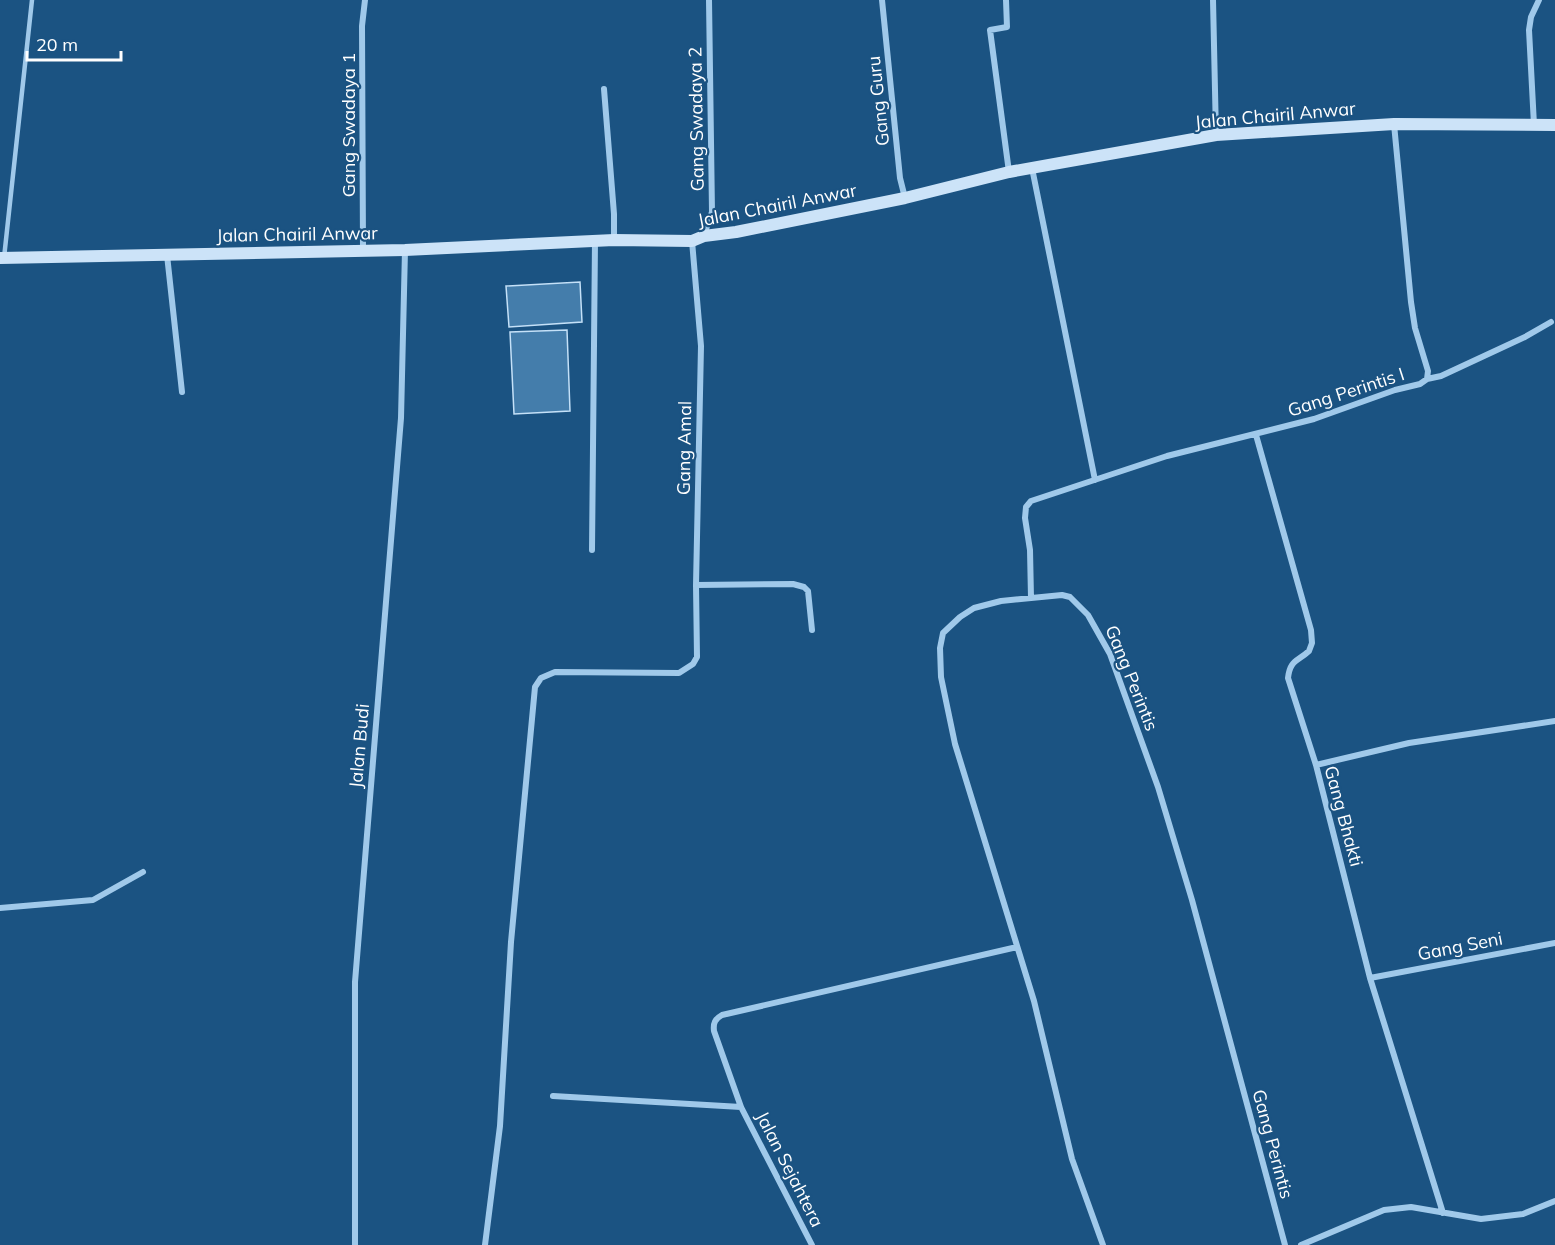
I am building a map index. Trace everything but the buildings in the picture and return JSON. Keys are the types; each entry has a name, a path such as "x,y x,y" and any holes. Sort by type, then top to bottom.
{"street":[{"name":"Gang Swadaya 1","path":"363,251 365,0"},
{"name":"Gang Swadaya 2","path":"704,236 712,212 709,0"},
{"name":"Gang Guru","path":"882,0 900,178 905,198"},
{"path":"1006,0 1007,27 990,30 1010,172"},
{"path":"1213,0 1216,135"},
{"path":"1534,125 1529,30 1531,17 1539,0"},
{"path":"604,89 614,240"},
{"name":"Jalan Chairil Anwar","path":"2,258 405,250 614,240 692,241 704,236 736,232 905,198 1010,172 1216,135 1394,124 1555,125"},
{"name":"Gang Perintis I","path":"1031,598 1030,550 1025,519 1026,507 1031,501 1167,456 1314,419 1395,390 1420,384 1427,379 1428,371 1415,328 1411,302 1394,124"},
{"path":"1032,168 1095,480"},
{"path":"592,550 595,241"},
{"name":"Gang Amal","path":"485,1245 500,1126 511,942 536,687 540,678 555,672 679,673 693,664 697,657 696,585 701,346 692,241"},
{"name":"Jalan Budi","path":"355,1245 355,982 402,418 405,250"},
{"path":"167,255 182,392"},
{"path":"1427,379 1441,376 1525,337 1551,322"},
{"name":"Gang Bhakti","path":"1256,435 1311,630 1312,643 1309,651 1292,663 1288,678 1316,765 1370,978 1443,1213"},
{"path":"696,585 793,584 804,586 808,591 812,630"},
{"name":"Gang Perintis","path":"1103,1245 1072,1159 1034,1001 955,744 940,677 940,648 943,633 974,608 1000,601 1062,595 1070,597 1088,615 1110,654 1158,787 1189,888 1285,1245"},
{"path":"1316,765 1409,743 1555,721"},
{"path":"0,908 93,900 143,872"},
{"name":"Gang Seni","path":"1370,978 1555,943"},
{"name":"Jalan Sejahtera","path":"812,1245 741,1107 714,1031 716,1019 722,1015 1017,947"},
{"path":"553,1096 741,1107"},
{"path":"1301,1245 1384,1210 1411,1207 1481,1219 1523,1214 1555,1201"}],"lane":[{"path":"2,258 32,0"}]}
